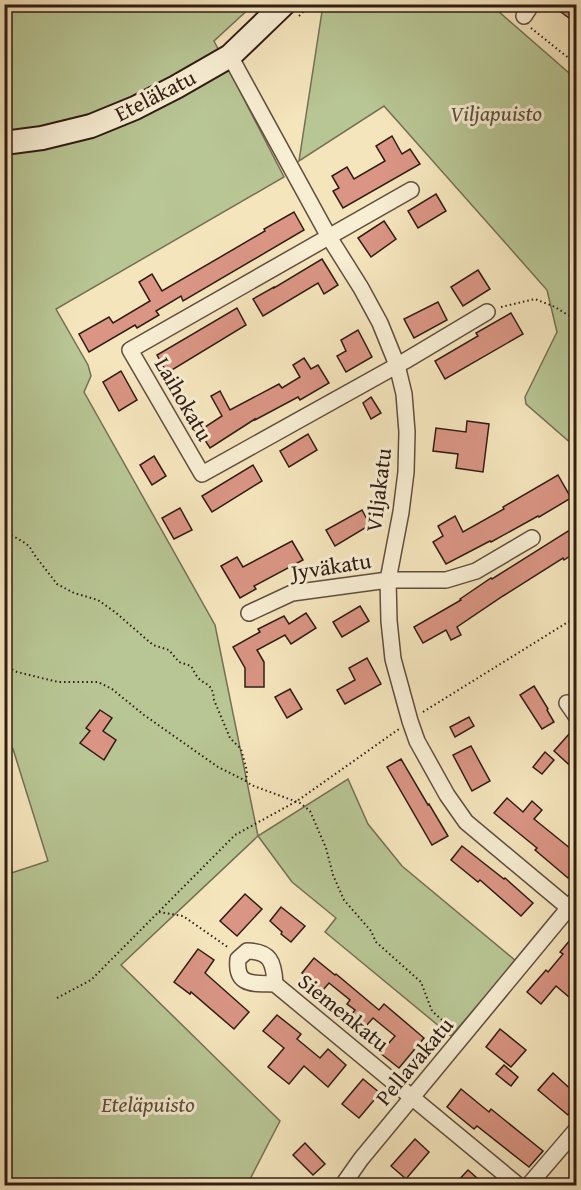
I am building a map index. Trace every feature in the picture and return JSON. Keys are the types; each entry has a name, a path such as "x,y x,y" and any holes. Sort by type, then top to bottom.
{"main road":[{"name":"Eteläkatu","path":"4,143 42,138 91,126 135,108 230,56 284,4"}],"street":[{"name":"Viljakatu","path":"230,56 329,237 375,314 397,365 404,394 407,432 406,472 388,580 389,621 393,659 417,741 447,795 466,822 573,904"},
{"path":"329,237 411,190"},
{"name":"Laihokatu","path":"329,237 130,350 202,474 397,365"},
{"path":"397,365 487,312"},
{"name":"Jyväkatu","path":"249,613 292,593 388,580 446,580 476,571 532,538"},
{"path":"567,703 576,716"},
{"name":"Pellavakatu","path":"342,1185 361,1159 573,904"},
{"name":"Siemenkatu","path":"275,984 274,972 267,956 258,951 247,951 240,956 237,969 240,978 249,982 275,984 519,1185"},
{"path":"528,1185 576,1130"}],"path":[{"path":"528,10 528,25 576,64"},
{"path":"487,312 507,304 535,299 555,307 576,320"},
{"path":"4,530 31,548 57,584 74,593 98,600 153,645 169,650 179,662 191,666 196,676 214,693 214,700 230,738 241,749 247,771 246,781"},
{"path":"57,998 92,980 236,835 297,801 436,703 576,617"},
{"path":"4,665 17,672 58,682 98,682 112,689 144,715 218,767 251,785 300,802 310,811 344,900 371,931 376,942 421,982 432,1011 461,1039"},
{"path":"159,912 183,916 240,956"}],"green space":[{"name":"Eteläpuisto","path":"5,5 253,5 214,41 284,177 56,309 88,365 91,376 84,392 215,625 258,836 121,965 280,1121 247,1185 5,1186 5,875 48,861 13,749 5,751"},
{"name":"Viljapuisto","path":"323,5 491,5 576,79 576,450 526,404 525,397 557,332 547,290 384,106 299,161"},
{"path":"348,779 368,824 402,866 516,961 451,1036 325,932 336,918 292,882 258,836"}],"building":[{"path":"550,4 576,4 576,8 569,18"},
{"path":"392,136 402,154 410,149 420,164 343,208 333,191 339,188 332,176 347,167 354,179 385,161 376,146"},
{"path":"436,194 446,211 418,228 408,211"},
{"path":"294,212 304,230 183,301 181,296 156,311 159,315 137,328 135,325 89,352 79,334 109,317 113,323 150,301 139,282 152,274 162,291"},
{"path":"384,221 396,239 371,257 358,238"},
{"path":"322,259 338,285 324,294 318,283 263,316 253,299"},
{"path":"478,270 490,289 463,306 451,287"},
{"path":"438,302 447,320 414,338 404,319"},
{"path":"237,308 246,325 167,373 157,355"},
{"path":"511,313 523,334 445,379 435,361 478,336 476,333"},
{"path":"358,330 372,357 346,372 337,356 346,351 341,340"},
{"path":"304,358 311,369 318,365 329,383 300,400 298,397 255,419 210,448 199,431 222,416 211,396 220,391 230,410 279,384 282,388 300,377 293,365"},
{"path":"121,371 137,400 119,411 103,382"},
{"path":"371,397 381,413 371,419 363,403"},
{"path":"467,421 489,424 483,472 456,468 458,454 433,451 436,428 466,432"},
{"path":"308,434 317,450 289,467 280,451"},
{"path":"154,456 166,476 152,485 140,465"},
{"path":"253,465 262,481 212,512 202,496"},
{"path":"558,475 571,498 539,517 446,564 433,542 443,536 438,526 455,516 463,532"},
{"path":"180,508 192,530 174,539 162,518"},
{"path":"362,510 370,525 335,546 326,530"},
{"path":"576,526 576,552 564,560 563,558 457,627 461,635 451,640 446,630 423,643 414,627 461,600 491,578"},
{"path":"292,541 303,560 254,586 256,589 240,598 221,566 237,557 243,567"},
{"path":"360,606 369,621 342,637 333,622"},
{"path":"306,613 316,628 291,644 285,635 257,650 264,662 264,687 245,687 245,668 233,647 260,632 258,629 284,616 289,624"},
{"path":"367,658 381,684 345,704 337,690 355,680 349,668"},
{"path":"534,686 554,722 542,729 520,695"},
{"path":"290,689 302,709 287,718 275,697"},
{"path":"100,710 112,718 103,731 116,740 104,760 80,743 90,731 86,728"},
{"path":"469,717 474,726 455,737 450,727"},
{"path":"569,734 576,741 576,771 554,751"},
{"path":"471,746 490,781 472,791 453,755"},
{"path":"545,752 554,760 542,774 533,767"},
{"path":"401,759 448,836 432,845 387,767"},
{"path":"507,798 523,812 532,801 542,810 534,819 576,853 576,868 568,878 535,850 537,848 494,813"},
{"path":"462,846 505,878 533,903 521,916 480,880 478,882 451,860"},
{"path":"245,894 262,909 237,936 220,921"},
{"path":"281,907 305,926 291,942 270,921"},
{"path":"576,933 576,1003 556,986 541,1004 527,992 563,954 560,952"},
{"path":"198,949 214,960 205,973 249,1012 234,1029 191,992 190,994 174,982"},
{"path":"314,958 379,1010 384,1004 424,1038 399,1068 380,1053 395,1036 373,1018 366,1026 352,1014 355,1010 347,1004 350,1000 329,983 323,990 313,982 309,983 308,978 302,973"},
{"path":"277,1015 301,1034 297,1039 320,1058 328,1049 346,1065 328,1087 304,1066 289,1084 268,1067 284,1048 263,1031"},
{"path":"500,1029 526,1050 511,1067 486,1047"},
{"path":"504,1065 518,1077 511,1086 496,1074"},
{"path":"553,1073 576,1094 576,1105 568,1115 538,1090"},
{"path":"363,1079 380,1093 359,1118 342,1104"},
{"path":"461,1089 489,1112 491,1109 543,1151 529,1167 477,1126 474,1129 447,1107"},
{"path":"415,1139 429,1152 406,1179 391,1166"},
{"path":"305,1143 325,1164 313,1175 293,1155"},
{"path":"468,1170 485,1185 454,1185"}]}
